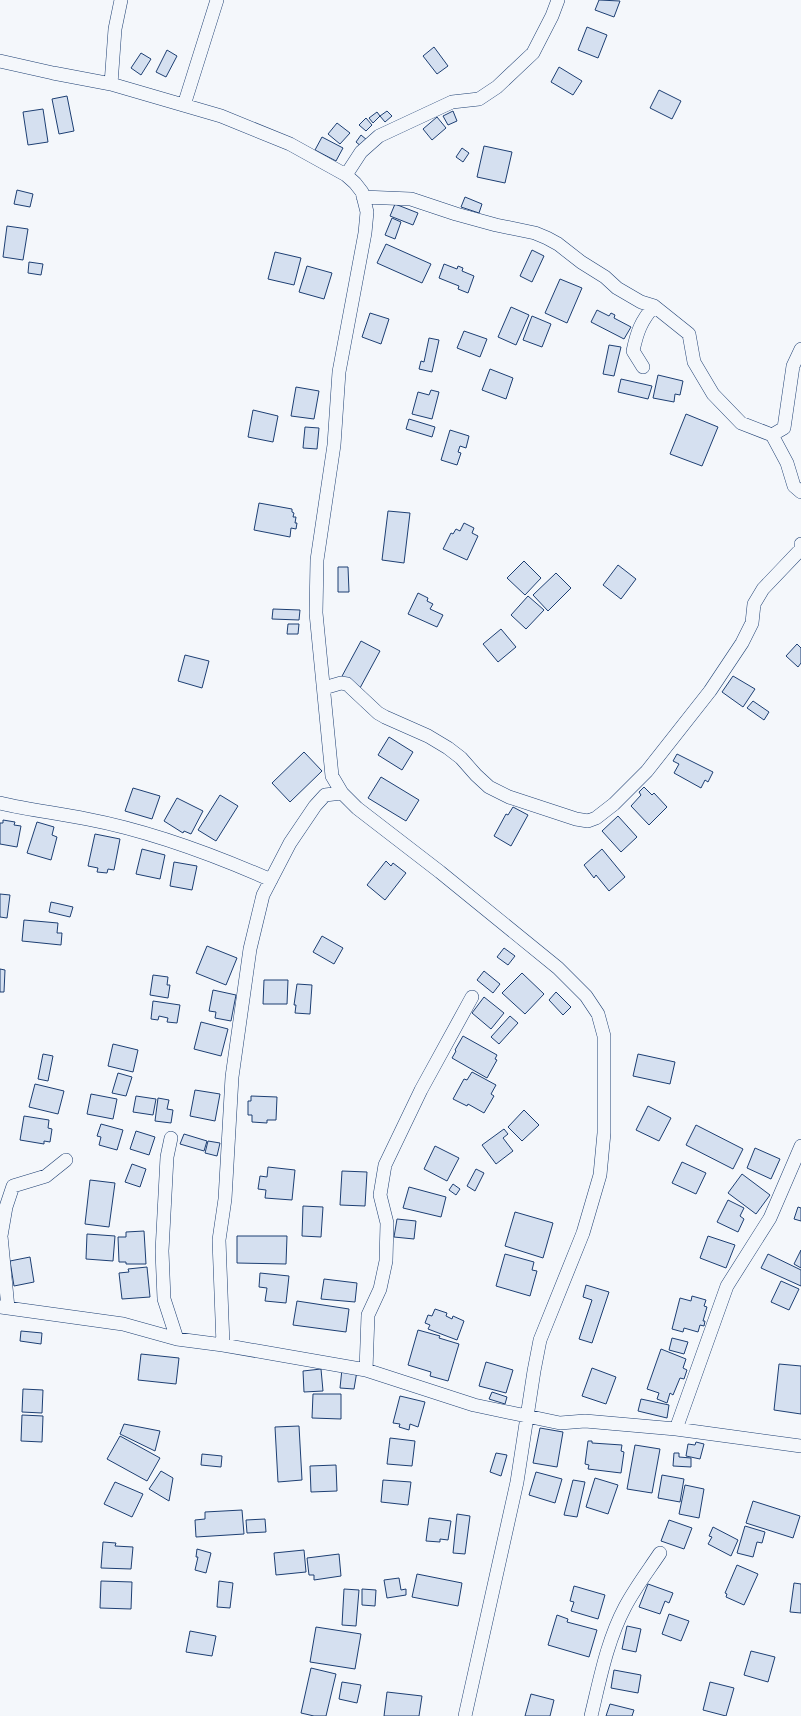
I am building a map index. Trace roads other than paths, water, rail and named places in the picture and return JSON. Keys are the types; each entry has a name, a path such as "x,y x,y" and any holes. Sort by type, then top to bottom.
{"street":[{"path":"111,84 116,29 121,0"},
{"path":"184,105 217,0"},
{"path":"346,175 361,152 379,136 452,102 479,99 497,87 533,53 552,16 558,0"},
{"path":"0,61 111,84 221,116 290,144 346,175 362,192 366,212 365,233 339,372 334,445 316,560 316,613 332,776 342,793 357,808 440,872 558,968 586,996 598,1014 604,1036 604,1133 600,1175 583,1234 540,1340 517,1482 465,1716"},
{"path":"363,197 411,199 456,214 496,225 534,233 558,244 631,297 654,306 689,334 694,362 713,394 741,423 772,435 787,463 794,486 801,492"},
{"path":"643,368 633,351 638,330 646,315 654,306"},
{"path":"772,435 784,428 793,366 801,349"},
{"path":"324,688 341,683 347,684 378,713 428,736 448,748 461,758 476,775 489,786 509,797 576,819 588,821 593,820 614,804 647,771 710,691 742,643 752,623 754,604 760,594 801,549 801,544"},
{"path":"223,1345 218,1240 225,1199 232,1077 250,949 263,895 290,843 315,806 325,796 342,793"},
{"path":"0,804 88,819 122,827 216,856 271,880"},
{"path":"366,1370 368,1315 380,1289 386,1261 387,1223 380,1195 385,1166 421,1090 472,997"},
{"path":"171,1138 166,1164 162,1251 164,1299 177,1339"},
{"path":"676,1429 727,1286 770,1218 801,1146"},
{"path":"66,1160 46,1176 13,1186 6,1206 1,1236 4,1308 123,1324 177,1339 223,1345 366,1370 474,1405 528,1415 560,1423 585,1421 676,1429 801,1446"},
{"path":"591,1716 611,1638 624,1608 640,1581 660,1553"}]}
